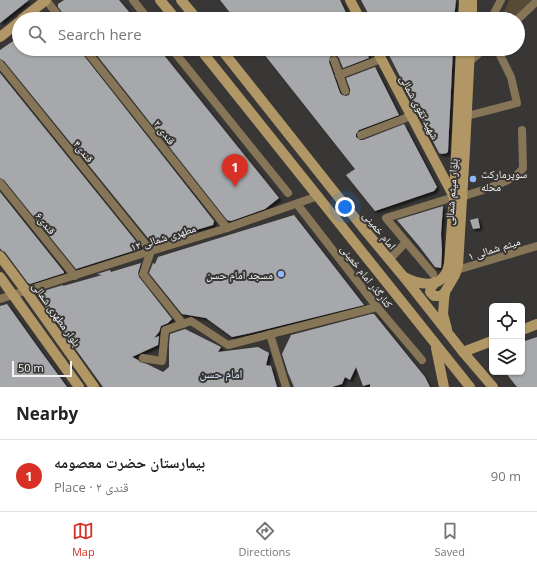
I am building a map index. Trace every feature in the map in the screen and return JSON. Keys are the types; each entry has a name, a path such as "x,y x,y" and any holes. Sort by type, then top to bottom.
{"main road":[{"path":"31,12 46,0"},
{"path":"160,0 170,12"},
{"path":"181,0 191,12"},
{"path":"350,0 356,12"},
{"path":"463,12 464,0"},
{"path":"472,0 472,12"},
{"path":"0,37 12,28"},
{"path":"206,56 470,387"},
{"name":"امام خمینی","path":"227,56 463,352 493,387"},
{"name":"شهید تقوی شمالی","path":"380,56 411,116 458,197"},
{"name":"بلوار میثم شمالی","path":"448,333 443,314 445,293 456,275 458,266 458,197 462,56"},
{"name":"بلوار میثم شمالی","path":"434,278 442,278 447,272 449,264 467,116 469,56"},
{"name":"بلوار مطهری شمالی","path":"0,256 94,387"},
{"path":"403,276 412,281 421,283 434,278"},
{"path":"0,277 79,387"},
{"path":"434,278 430,292 434,296 440,296 445,293"},
{"path":"525,329 537,324"},
{"path":"463,352 489,342"},
{"path":"436,346 444,387"}],"street":[{"path":"46,0 55,12"},
{"path":"133,0 142,12"},
{"path":"495,12 501,0"},
{"path":"525,12 537,1"},
{"name":"قندی ۲","path":"91,56 227,228"},
{"path":"178,56 288,193"},
{"path":"469,62 476,56"},
{"path":"467,116 517,103 511,76 500,56"},
{"path":"339,75 381,59"},
{"path":"334,60 345,91"},
{"name":"قندی۴","path":"0,64 151,251"},
{"path":"361,135 411,116"},
{"path":"434,278 386,218 504,182 518,173 523,168 522,130"},
{"name":"قندی۶","path":"0,184 75,276"},
{"name":"مطهری شمالی ۱۲","path":"0,300 227,228 318,196"},
{"name":"کنارگذر امام خمینی","path":"297,204 422,360"},
{"path":"389,260 406,242"},
{"name":"میثم شمالی ۱","path":"457,270 537,246"},
{"path":"151,251 143,274 183,324"},
{"path":"143,358 162,361 165,330 191,321 228,345 378,307"},
{"path":"270,334 286,387"}],"shaded area":[{"path":"509,0 535,0 522,12 504,12"}],"building":[{"path":"0,0 29,0 12,12 0,23"},
{"path":"64,0 119,0 129,12 62,12 58,7 58,4"},
{"path":"220,0 340,0 346,12 229,12"},
{"path":"361,0 456,0 455,12 367,12"},
{"path":"12,42 12,56 84,56 214,221 213,225 152,243 4,61 0,59 0,50"},
{"path":"98,56 165,56 279,198 265,209 231,221 227,220"},
{"path":"266,56 332,56 329,62 340,93 346,96 349,95 350,89 346,78 375,67 399,115 359,130 356,137 363,140 404,124 437,187 434,191 375,211 346,175 355,169"},
{"path":"337,56 368,56 369,58 343,68"},
{"path":"390,56 453,56 448,151 447,153 439,153"},
{"path":"0,73 139,245 139,249 76,269 4,180 0,178"},
{"path":"0,192 64,273 30,284 5,252 1,250"},
{"path":"443,206 441,268 435,267 397,220"},
{"name":"مسجد امام حسن","path":"294,215 364,305 232,337 206,318 182,314 149,273 153,263 155,264 158,257"},
{"path":"478,218 480,228 473,229 470,220"},
{"path":"141,263 138,273 139,277 172,319 168,323 161,326 159,332 154,338 159,336 158,345 132,357 163,372 169,367 170,334 185,329 221,347 218,352 258,347 269,353 266,365 271,366 277,387 103,387 38,297 40,292 102,275 97,274 110,270 111,272"},
{"path":"7,304 67,387 0,387 0,306"},
{"path":"374,314 425,377 430,387 370,387 370,384 363,386 356,367 350,380 345,377 342,384 332,387 294,387 282,354 291,335"},
{"path":"537,337 537,387 517,387 507,375 525,375 525,341"}],"place":[{"name":"سوپرمارکت محله","path":"473,179"},
{"name":"بیمارستان حضرت معصومه","path":"235,187"},
{"name":"مسجد امام حسن","path":"281,274"}],"district":[{"name":"امام حسن","path":"221,373"}]}
